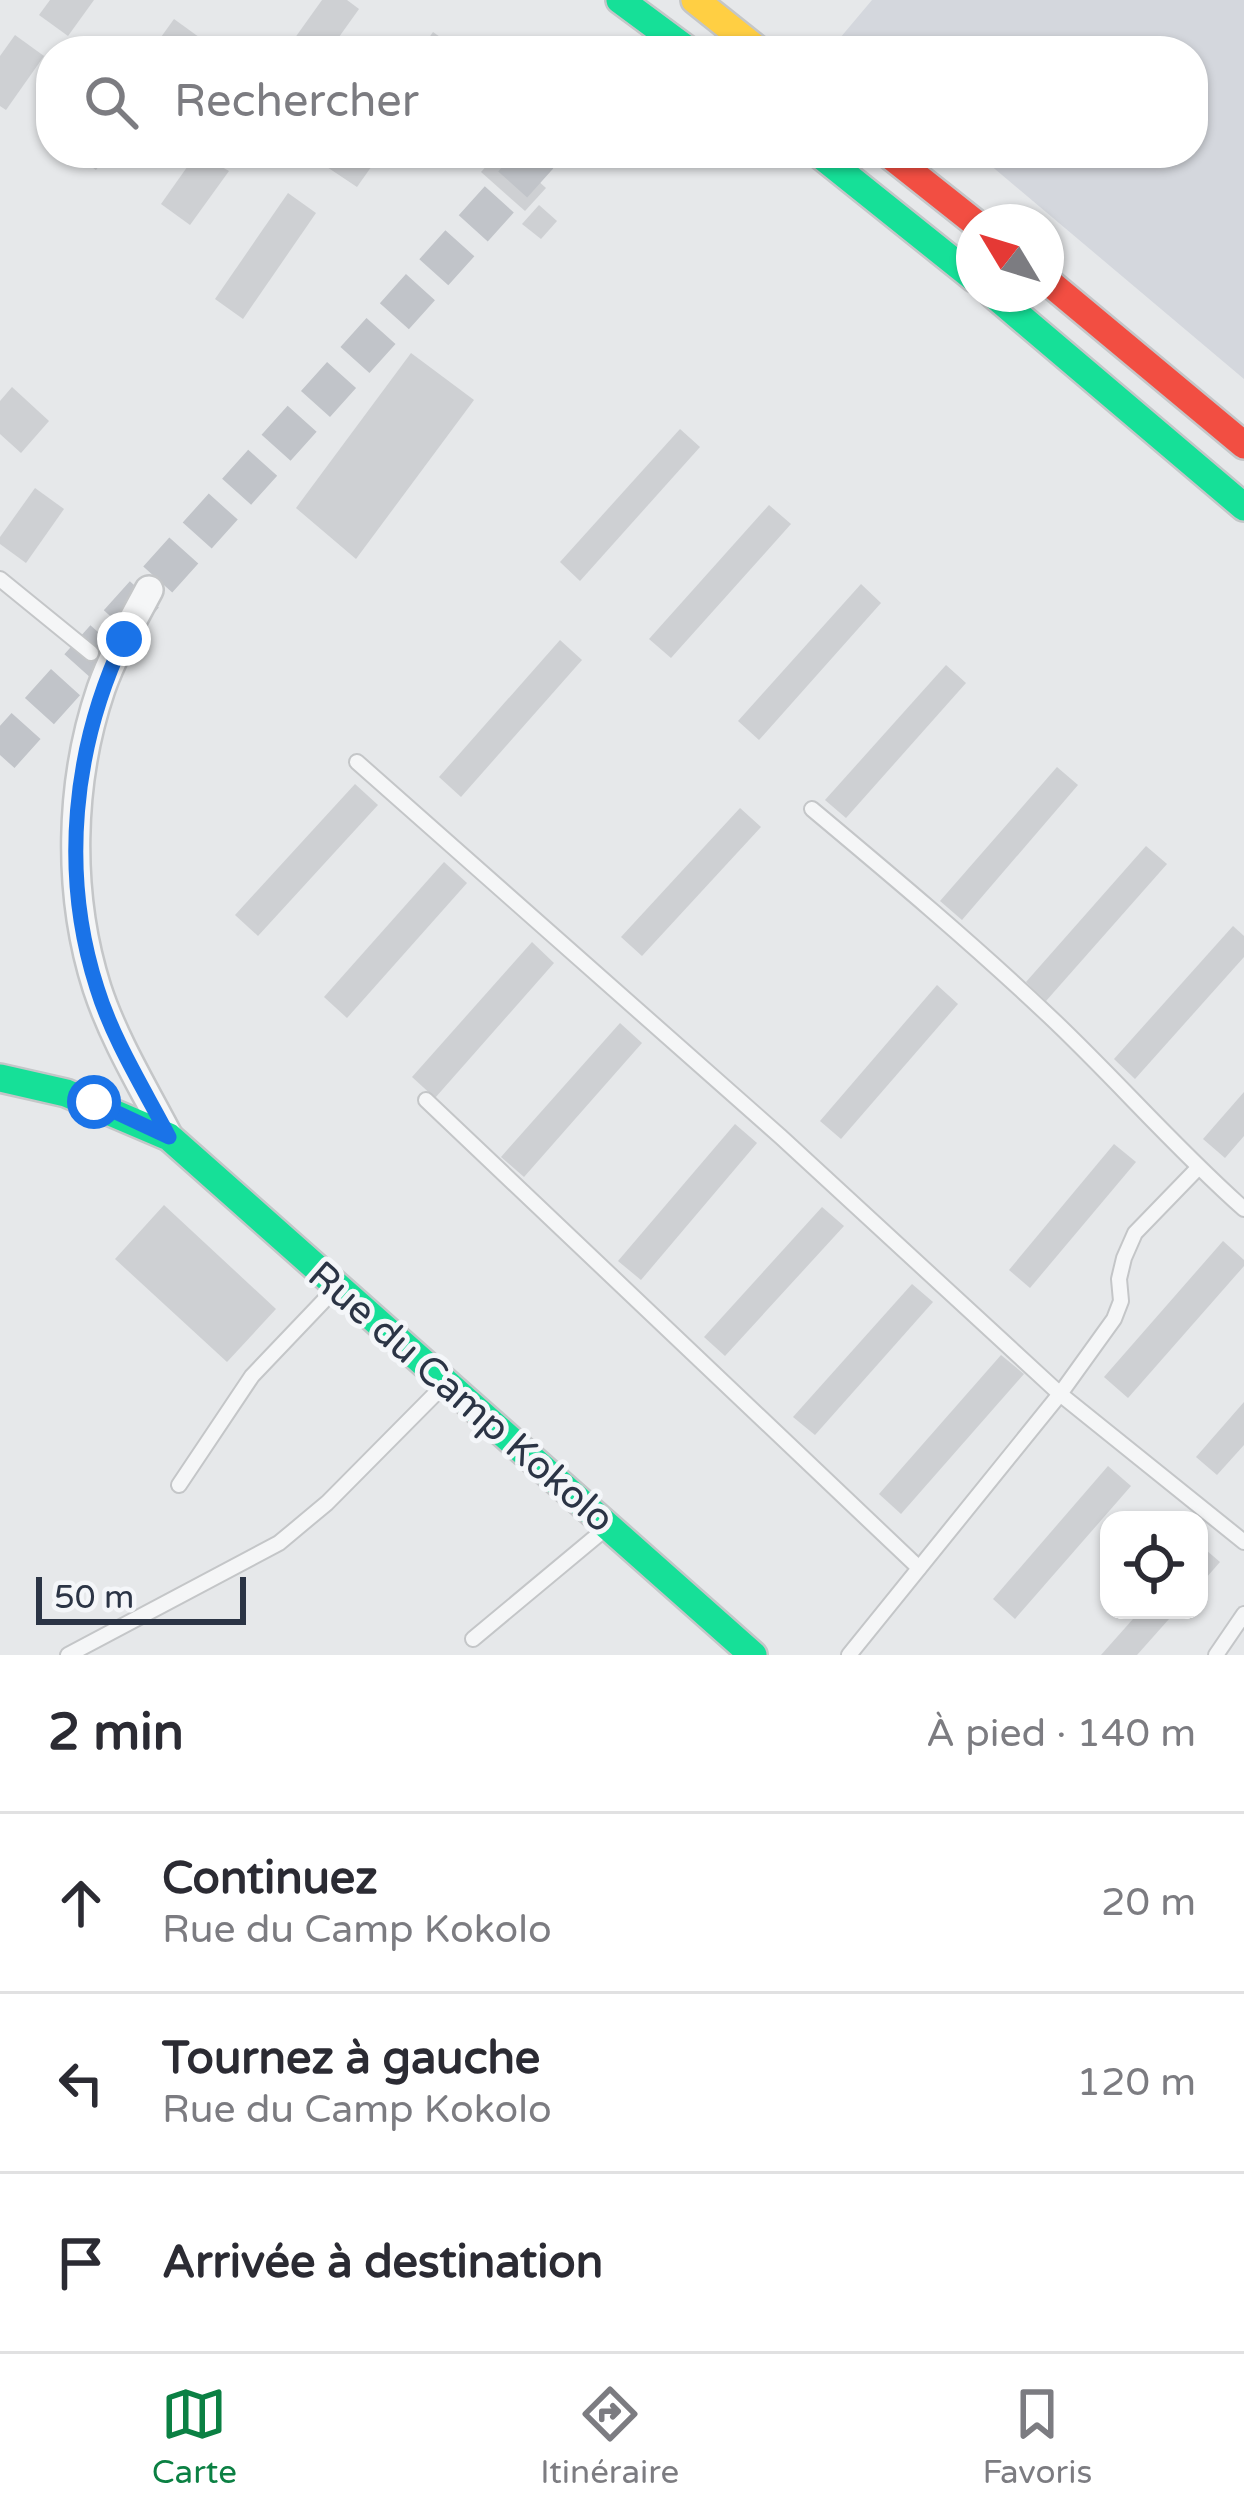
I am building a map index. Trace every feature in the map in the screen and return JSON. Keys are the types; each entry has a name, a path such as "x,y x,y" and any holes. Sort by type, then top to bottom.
{"main road":[{"path":"620,0 669,36"},
{"path":"694,0 740,36"},
{"path":"837,168 956,264"},
{"path":"906,168 956,208"},
{"path":"1064,295 1244,445"},
{"path":"1015,312 1244,507"},
{"name":"Rue du Camp Kokolo","path":"0,1078 94,1102 169,1137 753,1655"}],"street":[{"name":"Rue du Camp Kokolo","path":"148,590 102,686 86,741 75,839 86,948 98,991 169,1137"}],"lane":[{"path":"0,579 91,653"},
{"path":"357,762 763,1121 1060,1394 1244,1542"},
{"path":"812,809 946,920 1051,1017 1244,1209"},
{"path":"426,1100 919,1568"},
{"path":"849,1655 1060,1394 1114,1319 1121,1300 1124,1258 1135,1233 1198,1168"},
{"path":"179,1485 252,1376 338,1286"},
{"path":"68,1655 279,1543 327,1503 446,1383"},
{"path":"473,1639 609,1526"},
{"path":"1216,1655 1244,1614"}],"shaded area":[{"path":"872,0 1244,0 1244,379 1064,227 1064,204 1036,204 994,168 1208,168 1208,36 842,36"}],"building":[{"path":"50,0 94,0 68,36 39,15"},
{"path":"322,0 347,0 359,9 340,36 296,36"},
{"path":"174,19 197,36 162,36"},
{"path":"15,35 36,50 36,67 6,110 0,106 0,56"},
{"path":"186,168 229,171 190,225 161,204"},
{"path":"328,168 370,168 357,187"},
{"path":"485,168 524,168 546,188 525,211 481,172"},
{"path":"288,193 316,213 243,319 215,299"},
{"path":"539,205 557,221 541,239 522,224"},
{"path":"411,353 474,400 356,559 296,508"},
{"path":"12,387 49,421 21,453 0,434 0,401"},
{"path":"680,429 700,447 580,581 560,562"},
{"path":"35,488 64,509 26,563 0,544 0,537"},
{"path":"769,505 791,524 671,658 649,639"},
{"path":"861,584 881,603 759,740 738,721"},
{"path":"560,640 582,660 461,797 439,777"},
{"path":"946,665 966,683 846,818 825,800"},
{"path":"1057,767 1078,785 962,920 940,901"},
{"path":"355,784 378,805 258,936 235,915"},
{"path":"740,808 761,827 642,956 621,937"},
{"path":"1146,846 1167,864 1046,1001 1026,982"},
{"path":"444,862 467,883 347,1018 324,997"},
{"path":"1233,926 1244,936 1244,957 1135,1079 1114,1059"},
{"path":"532,942 554,963 435,1098 412,1077"},
{"path":"937,985 958,1004 841,1139 820,1121"},
{"path":"620,1023 642,1043 524,1177 501,1157"},
{"path":"1244,1092 1244,1136 1225,1158 1203,1139"},
{"path":"735,1124 757,1143 641,1280 618,1261"},
{"path":"1114,1144 1136,1162 1030,1288 1009,1270"},
{"path":"164,1205 276,1309 227,1362 115,1259"},
{"path":"822,1207 844,1226 725,1356 704,1337"},
{"path":"1223,1241 1244,1260 1244,1266 1128,1398 1104,1377"},
{"path":"912,1284 933,1302 815,1435 793,1417"},
{"path":"1001,1355 1024,1374 901,1514 879,1494"},
{"path":"1244,1402 1244,1445 1217,1475 1196,1457"},
{"path":"1108,1466 1131,1486 1109,1511 1100,1511 1100,1522 1015,1619 993,1599"},
{"path":"1208,1552 1220,1562 1208,1576"},
{"path":"1133,1619 1169,1619 1137,1655 1101,1655"}],"tunnel":[{"path":"0,755 528,168"}],"traffic: fast":[{"path":"620,0 669,36"},
{"path":"837,168 956,264"},
{"path":"1014,312 1244,507"},
{"path":"0,1078 66,1093 169,1137 753,1655"}],"traffic: slow":[{"path":"695,0 740,36"}],"traffic: jam":[{"path":"906,168 956,208"},
{"path":"1064,295 1244,445"}],"route":[{"path":"94,1102 169,1137 98,991 86,948 80,898 75,839 86,741 102,686 124,639"}]}
